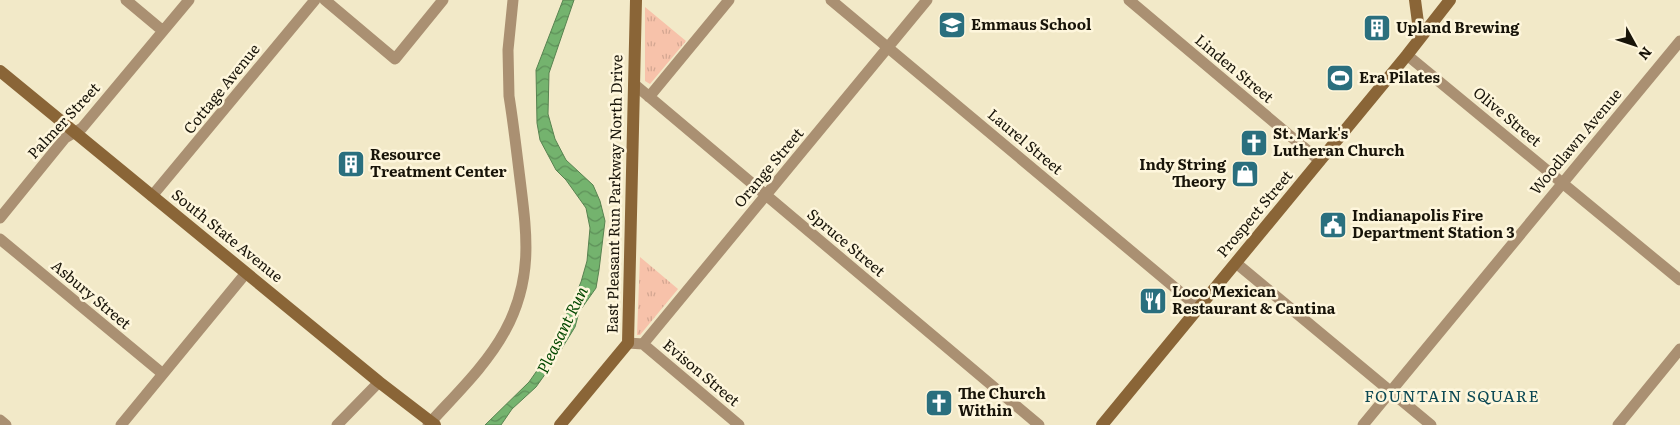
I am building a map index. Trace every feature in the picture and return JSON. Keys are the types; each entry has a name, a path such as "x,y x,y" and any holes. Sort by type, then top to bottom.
{"street":[{"path":"126,0 163,31"},
{"name":"Palmer Street","path":"0,218 66,138 82,128 189,0"},
{"name":"Cottage Avenue","path":"152,196 314,0"},
{"path":"325,0 395,59 444,0"},
{"path":"431,424 496,344 514,311 523,281 527,242 508,73 513,0"},
{"name":"East Pleasant Run Parkway North Drive","path":"560,425 628,343 636,0"},
{"path":"649,97 729,0"},
{"name":"Laurel Street","path":"831,0 1198,307"},
{"name":"Orange Street","path":"643,344 927,0"},
{"name":"Linden Street","path":"1129,0 1320,161"},
{"path":"1415,0 1420,38"},
{"name":"Prospect Street","path":"1102,425 1408,54 1450,0"},
{"name":"Woodlawn Avenue","path":"1363,425 1680,41"},
{"name":"Olive Street","path":"1408,54 1680,280"},
{"name":"South State Avenue","path":"0,71 431,424"},
{"name":"Spruce Street","path":"634,84 1039,425"},
{"name":"Asbury Street","path":"0,239 163,374"},
{"path":"1236,263 1431,425"},
{"path":"121,425 246,273"},
{"path":"628,343 643,344"},
{"name":"Evison Street","path":"643,344 740,425"},
{"path":"1618,425 1680,349"},
{"path":"337,425 379,382"},
{"path":"0,420 6,425"}],"green space":[{"path":"645,7 686,41 650,84 645,81"},
{"path":"640,257 678,289 640,335 637,335"}],"water":[{"name":"Pleasant Run","path":"563,0 574,0 549,73 548,114 555,139 566,160 593,185 600,201 605,221 596,288 579,312 575,327 536,387 512,409 501,425 485,425 529,382 543,362 572,303 587,261 590,228 586,208 566,180 556,170 540,140 537,123 536,70"}],"place":[{"name":"Emmaus School","path":"952,25"},
{"name":"Upland Brewing","path":"1377,28"},
{"name":"Era Pilates","path":"1340,78"},
{"name":"St. Mark's Lutheran Church","path":"1254,143"},
{"name":"Resource Treatment Center","path":"351,164"},
{"name":"Indy String Theory","path":"1245,174"},
{"name":"Indianapolis Fire Department Station 3","path":"1333,225"},
{"name":"Loco Mexican Restaurant & Cantina","path":"1153,301"},
{"name":"The Church Within","path":"939,403"}],"district":[{"name":"FOUNTAIN SQUARE","path":"1452,396"}]}
